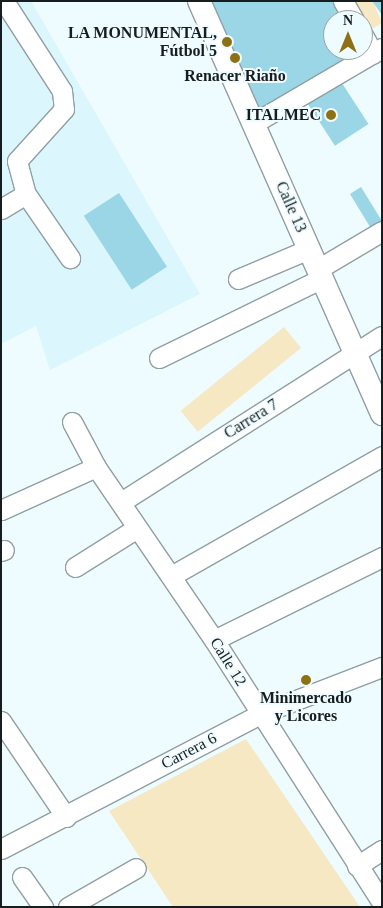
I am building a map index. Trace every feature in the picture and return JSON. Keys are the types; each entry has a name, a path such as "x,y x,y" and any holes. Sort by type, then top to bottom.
{"main road":[{"name":"Calle 13","path":"199,1 382,414"}],"street":[{"path":"4,1 62,91 64,109 16,161 26,194 70,258"},
{"path":"254,123 378,50"},
{"path":"1,209 26,194"},
{"path":"159,358 316,266 382,231"},
{"path":"238,278 316,266"},
{"name":"Carrera 7","path":"121,502 382,336"},
{"name":"Calle 12","path":"72,422 96,467 214,640 382,903"},
{"path":"171,576 382,456"},
{"path":"1,510 96,467"},
{"path":"75,567 137,528"},
{"path":"214,640 382,556"},
{"name":"Carrera 6","path":"1,849 66,817 260,714 382,667"},
{"path":"1,721 66,817"},
{"path":"357,866 382,850"},
{"path":"68,907 136,868"},
{"path":"22,876 43,907"}],"shaded area":[{"path":"1,1 31,1 200,294 50,370 36,326 1,344"},
{"path":"335,1 373,1 382,23 373,28 373,10 348,10"},
{"path":"373,31 381,46 373,50"},
{"path":"284,327 301,348 198,432 181,411"},
{"path":"246,739 360,907 173,907 109,811"}],"building":[{"path":"203,1 336,1 340,10 323,10 323,60 355,60 253,115"},
{"path":"372,1 382,1 382,15"},
{"name":"ITALMEC","path":"338,77 368,124 335,146 304,99"},
{"path":"361,187 382,221 378,240 350,194"},
{"path":"119,193 167,267 132,290 84,216"}],"place":[{"name":"LA MONUMENTAL, Fútbol 5","path":"227,42"},
{"name":"Renacer Riaño","path":"235,58"},
{"name":"ITALMEC","path":"331,115"},
{"name":"Minimercado y Licores","path":"306,680"}]}
